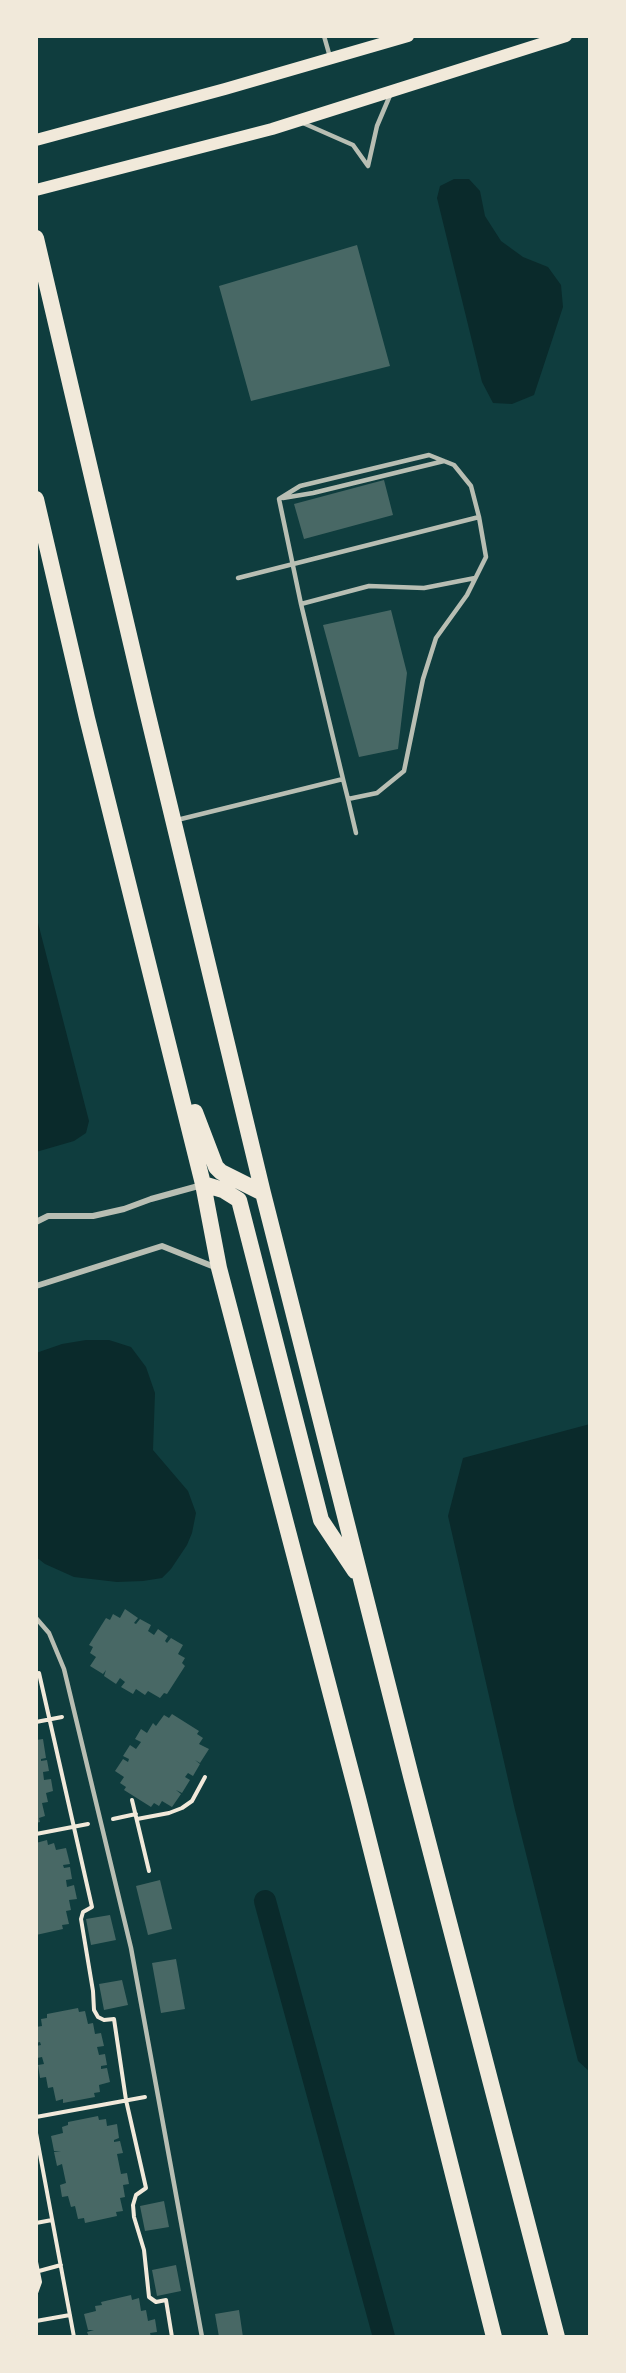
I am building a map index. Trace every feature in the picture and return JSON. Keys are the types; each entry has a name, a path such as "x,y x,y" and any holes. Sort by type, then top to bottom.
{"highway":[{"path":"36,238 263,1193 557,2337"},
{"path":"36,499 87,718 203,1185 219,1268 358,1798 494,2337"},
{"path":"178,1082 191,1102 216,1167 221,1172 263,1193"},
{"path":"203,1185 223,1190 239,1200 321,1520 363,1584"}],"main road":[{"path":"36,140 408,36"},
{"path":"36,190 297,121 566,36"}],"street":[{"path":"36,1222 48,1216 93,1216 203,1185"},
{"path":"36,1286 162,1246 219,1268"}],"lane":[{"path":"324,36 330,59"},
{"path":"297,121 353,145 368,166 377,126 392,92"},
{"path":"279,499 300,486 429,455 454,465 471,486 479,517 486,557 467,595 436,638 423,679 404,771 377,793 348,800"},
{"path":"279,499 313,494 444,461"},
{"path":"279,499 356,833"},
{"path":"238,578 292,562 479,517"},
{"path":"302,604 369,586 424,588 475,578"},
{"path":"174,821 344,779"},
{"path":"36,1618 49,1633 64,1669 131,1948 202,2337"}],"path":[{"path":"39,1673 92,1907 83,1912 81,1919 94,1994 94,2010 98,2017 104,2020 114,2019 126,2100 146,2188 136,2195 133,2205 134,2217 144,2250 149,2297 156,2302 166,2300 172,2337"},
{"path":"36,1722 75,1715"},
{"path":"137,1819 182,1808 192,1800 205,1777"},
{"path":"132,1800 149,1871"},
{"path":"36,2117 158,2094"},
{"path":"36,2133 74,2337"},
{"path":"36,2223 52,2220"},
{"path":"36,2262 40,2282 36,2293"},
{"path":"39,2271 61,2265"},
{"path":"36,2321 70,2314"}],"water":[{"path":"454,179 469,179 480,191 485,216 501,241 523,257 548,267 561,285 563,307 534,395 512,404 493,403 482,382 437,198 440,186"},
{"path":"36,915 89,1121 86,1133 74,1141 36,1152"},
{"path":"86,1340 109,1340 131,1347 146,1367 155,1393 153,1450 188,1491 196,1513 187,1545 162,1578 117,1582 74,1577 45,1564 36,1557 36,1353 62,1344"},
{"path":"590,1424 590,2072 578,2061 515,1810 448,1516 463,1458"}],"building":[{"path":"357,245 390,366 251,401 219,286"},
{"path":"384,480 393,515 304,539 294,504"},
{"path":"391,610 407,673 398,749 359,757 323,625"},
{"path":"125,1609 138,1618 134,1623 136,1624 140,1619 151,1625 148,1631 154,1635 158,1629 168,1636 165,1641 167,1643 171,1638 183,1645 178,1654 185,1658 182,1663 185,1666 167,1694 164,1693 160,1698 148,1691 145,1695 136,1689 133,1694 121,1687 125,1682 120,1678 116,1684 104,1676 106,1670 103,1674 90,1666 96,1657 90,1653 93,1647 89,1645 106,1618 110,1620 113,1614 120,1618"},
{"path":"172,1714 199,1731 197,1734 203,1738 199,1744 209,1749 200,1763 195,1760 200,1764 193,1776 188,1773 185,1777 190,1780 182,1793 176,1790 181,1794 172,1807 162,1801 159,1806 154,1803 151,1807 124,1790 126,1787 120,1783 124,1777 115,1771 123,1759 128,1762 129,1759 123,1756 130,1745 136,1749 141,1742 135,1739 141,1729 147,1733 153,1723 156,1726 164,1715 169,1718"},
{"path":"43,1739 46,1758 41,1761 47,1760 49,1771 43,1772 44,1780 51,1779 53,1791 46,1793 48,1802 42,1803 45,1816 39,1818 40,1822 36,1823 36,1740"},
{"path":"47,1840 48,1845 54,1843 56,1850 66,1848 70,1864 63,1865 64,1868 70,1867 72,1879 66,1880 67,1887 74,1885 77,1899 69,1900 71,1910 66,1911 69,1924 62,1925 63,1929 36,1935 36,1843"},
{"path":"160,1880 172,1929 148,1935 136,1886"},
{"path":"110,1915 116,1940 91,1945 86,1919"},
{"path":"176,1959 185,2009 161,2013 152,1963"},
{"path":"122,1980 128,2005 104,2010 99,1984"},
{"path":"78,2008 79,2012 85,2011 88,2024 93,2023 95,2034 101,2033 104,2046 97,2047 99,2055 105,2054 107,2065 101,2066 101,2069 107,2068 110,2082 99,2085 100,2092 94,2093 95,2097 63,2103 63,2099 56,2101 53,2087 48,2088 46,2077 40,2078 38,2065 44,2064 42,2057 37,2058 36,2046 41,2045 40,2042 36,2043 36,2027 42,2026 41,2019 47,2018 47,2014"},
{"path":"98,2116 99,2120 106,2119 107,2126 117,2124 119,2138 114,2142 120,2141 123,2153 117,2154 121,2174 127,2173 129,2184 123,2185 125,2197 120,2198 123,2211 116,2212 117,2216 85,2223 84,2218 78,2219 75,2206 71,2207 68,2196 62,2197 60,2185 66,2183 62,2164 57,2166 54,2152 61,2151 54,2151 51,2136 63,2133 62,2127 68,2125 68,2122"},
{"path":"164,2201 169,2227 145,2231 140,2206"},
{"path":"176,2265 181,2291 157,2296 152,2270"},
{"path":"131,2295 132,2300 139,2298 141,2311 146,2310 148,2321 155,2319 157,2332 150,2333 151,2337 89,2337 87,2332 94,2330 88,2330 84,2314 96,2311 95,2306 102,2305 101,2302"},
{"path":"239,2310 243,2337 219,2337 215,2314"}],"waterway":[{"path":"265,1901 384,2337"}]}
